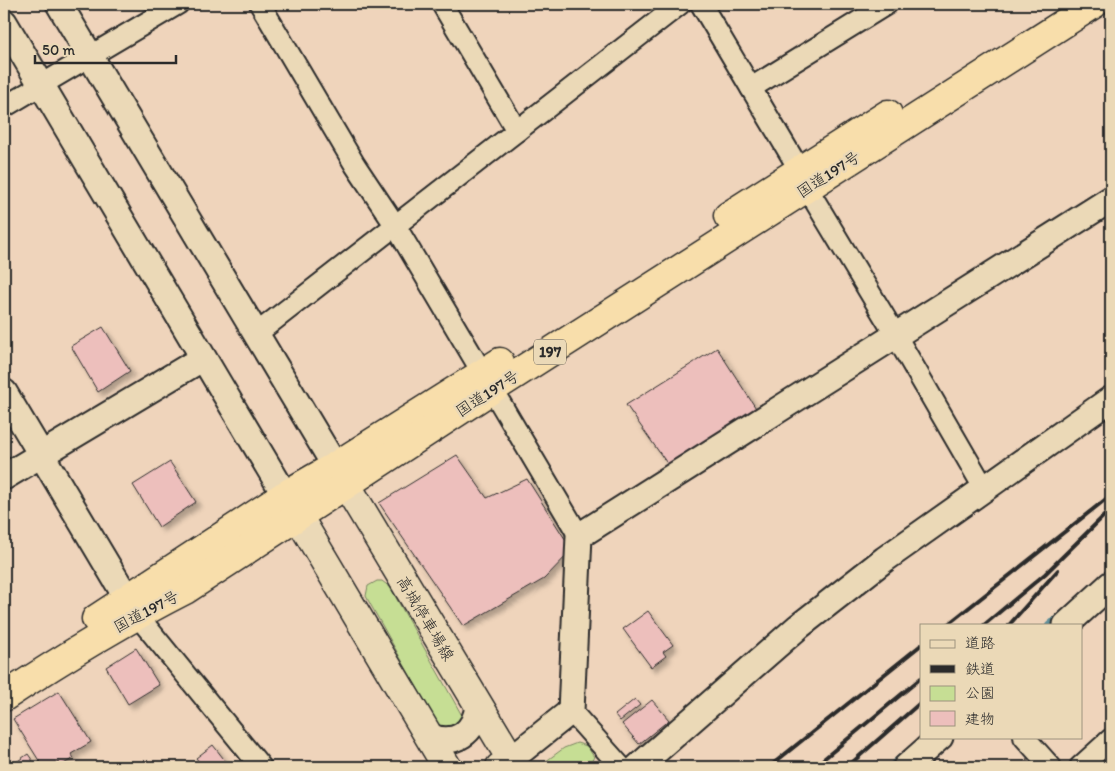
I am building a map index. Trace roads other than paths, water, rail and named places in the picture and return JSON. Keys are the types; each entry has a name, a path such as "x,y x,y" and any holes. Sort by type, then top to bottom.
{"highway":[{"name":"国道197号","path":"4,677 132,607 487,382 803,178 1061,4"},
{"name":"国道197号","path":"803,178 1094,4"},
{"name":"国道197号","path":"4,697 65,657 132,607"}],"main road":[{"name":"高城停車場線","path":"340,475 478,705 506,763"},
{"path":"291,506 447,767"}],"street":[{"path":"59,4 340,475"},
{"path":"4,107 178,4"},
{"path":"260,4 355,165 395,225 579,536 571,712 621,767"},
{"path":"256,334 680,4"},
{"path":"701,4 984,488"},
{"path":"751,88 888,4"},
{"path":"449,6 517,131"},
{"path":"4,22 291,506"},
{"path":"579,536 1111,199"},
{"path":"4,477 203,358"},
{"path":"4,392 132,607 262,767"},
{"path":"638,767 798,628 885,559 1111,398"},
{"path":"1067,624 1111,584"},
{"path":"429,736 440,740 450,740 462,736 471,726 477,715 478,705"},
{"path":"506,763 571,712"},
{"path":"906,767 939,738"},
{"path":"1025,738 1051,767"},
{"path":"1080,767 1111,739"}],"waterway":[{"path":"1102,577 1111,569"},
{"path":"1049,624 1062,613"},
{"path":"889,767 900,757"}],"railway":[{"path":"948,624 1111,495"},
{"path":"985,624 1045,574 1111,509"},
{"path":"1010,624 1058,570"},
{"path":"769,767 920,646"},
{"path":"814,767 920,679"},
{"path":"847,767 920,703"}]}
